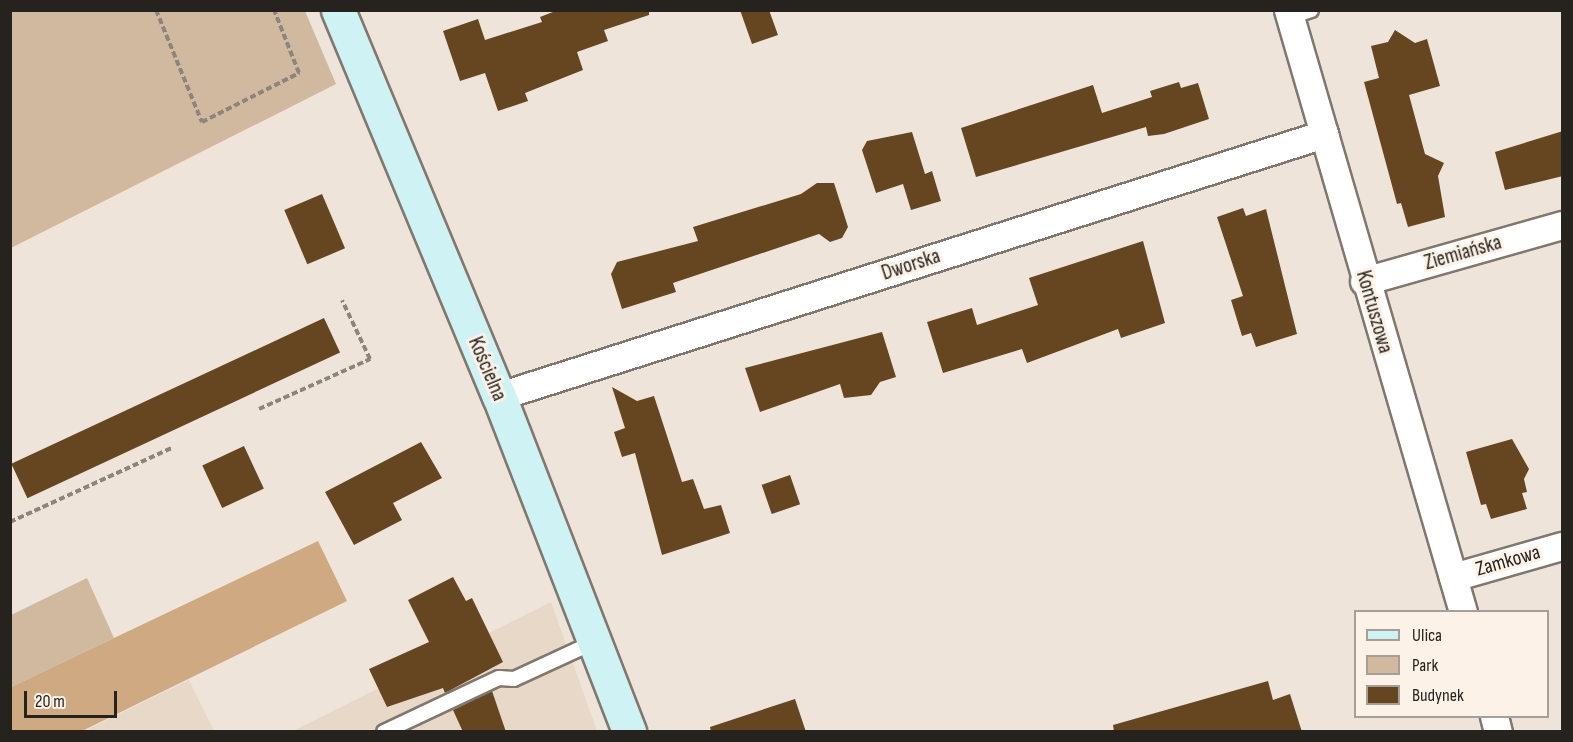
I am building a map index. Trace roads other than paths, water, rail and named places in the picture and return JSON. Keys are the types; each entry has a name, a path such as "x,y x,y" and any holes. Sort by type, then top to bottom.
{"street":[{"name":"Kościelna","path":"338,10 499,396 628,732"},
{"name":"Kontuszowa","path":"1296,13 1323,134 1364,281 1462,610"},
{"name":"Dworska","path":"499,396 1323,134"},
{"name":"Ziemiańska","path":"1364,281 1563,225"},
{"name":"Zamkowa","path":"1453,577 1563,546"}],"lane":[{"path":"384,732 499,678 514,679 594,642"}]}
